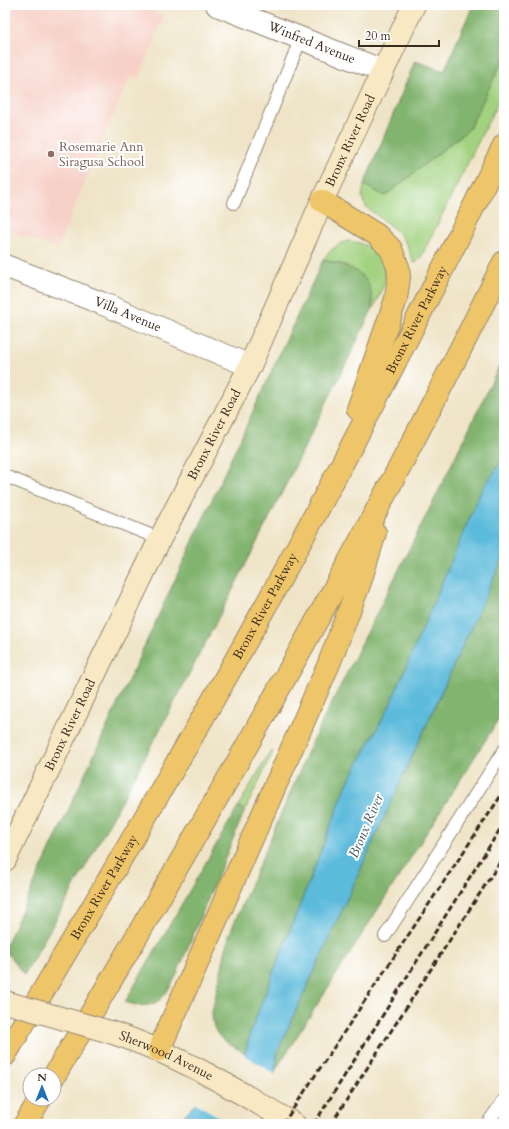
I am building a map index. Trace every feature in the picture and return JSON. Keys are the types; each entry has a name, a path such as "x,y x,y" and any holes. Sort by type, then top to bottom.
{"highway":[{"name":"Bronx River Parkway","path":"5,1055 188,743 334,478 424,305 504,145"},
{"path":"322,201 368,228 385,242 396,258 399,277 396,300 334,478"},
{"path":"59,1067 245,751 390,484 504,262"},
{"path":"159,1050 328,666 360,582 390,484"},
{"path":"25,1124 35,1107"}],"street":[{"name":"Winfred Avenue","path":"217,5 383,71"},
{"name":"Bronx River Road","path":"5,860 160,539 250,366 322,201 414,5"},
{"name":"Villa Avenue","path":"5,266 101,303 250,366"},
{"name":"Sherwood Avenue","path":"5,1002 110,1032 159,1050 204,1072 294,1124"}],"lane":[{"path":"234,203 301,38"},
{"path":"5,476 160,539"},
{"path":"385,936 504,750"},
{"path":"487,1124 504,1100"}],"shaded area":[{"name":"Rosemarie Ann Siragusa School","path":"5,5 135,5 164,16 139,79 130,76 57,249 5,229"}],"green space":[{"path":"473,5 504,5 504,58 469,129 385,196 364,185 415,61 444,71"},
{"path":"504,58 504,90 420,259 416,263 413,262 407,245 398,232 366,207 362,197 364,185 385,196 469,129"},
{"path":"347,241 363,244 375,252 383,264 385,272 384,285 371,312 373,301 346,265 323,260 334,248"},
{"path":"323,260 334,262 353,270 367,281 371,290 371,312 204,646 116,812 24,975 8,954 5,953 5,947"},
{"path":"504,356 504,458 481,491 390,705 347,784 250,1033 245,1053 221,1038 214,1028 213,1021 212,1012 229,935 312,742 445,478"},
{"path":"504,555 504,711 275,1071 278,1050"},
{"path":"271,750 273,752 245,810 238,807"},
{"path":"238,807 245,810 176,976 167,992 157,1002 144,1006 125,1002"}],"water":[{"name":"Bronx River","path":"504,458 504,555 278,1050 274,1079 242,1124 176,1124 196,1103 242,1067 250,1033 347,784 390,705 481,491"}],"pier":[{"path":"243,1054 276,1075 276,1079 244,1124 230,1124 194,1102 240,1066"}],"railway":[{"path":"283,1124 504,791"},
{"path":"314,1124 504,823"},
{"path":"331,1124 504,856"}],"place":[{"name":"Rosemarie Ann Siragusa School","path":"51,154"}]}
